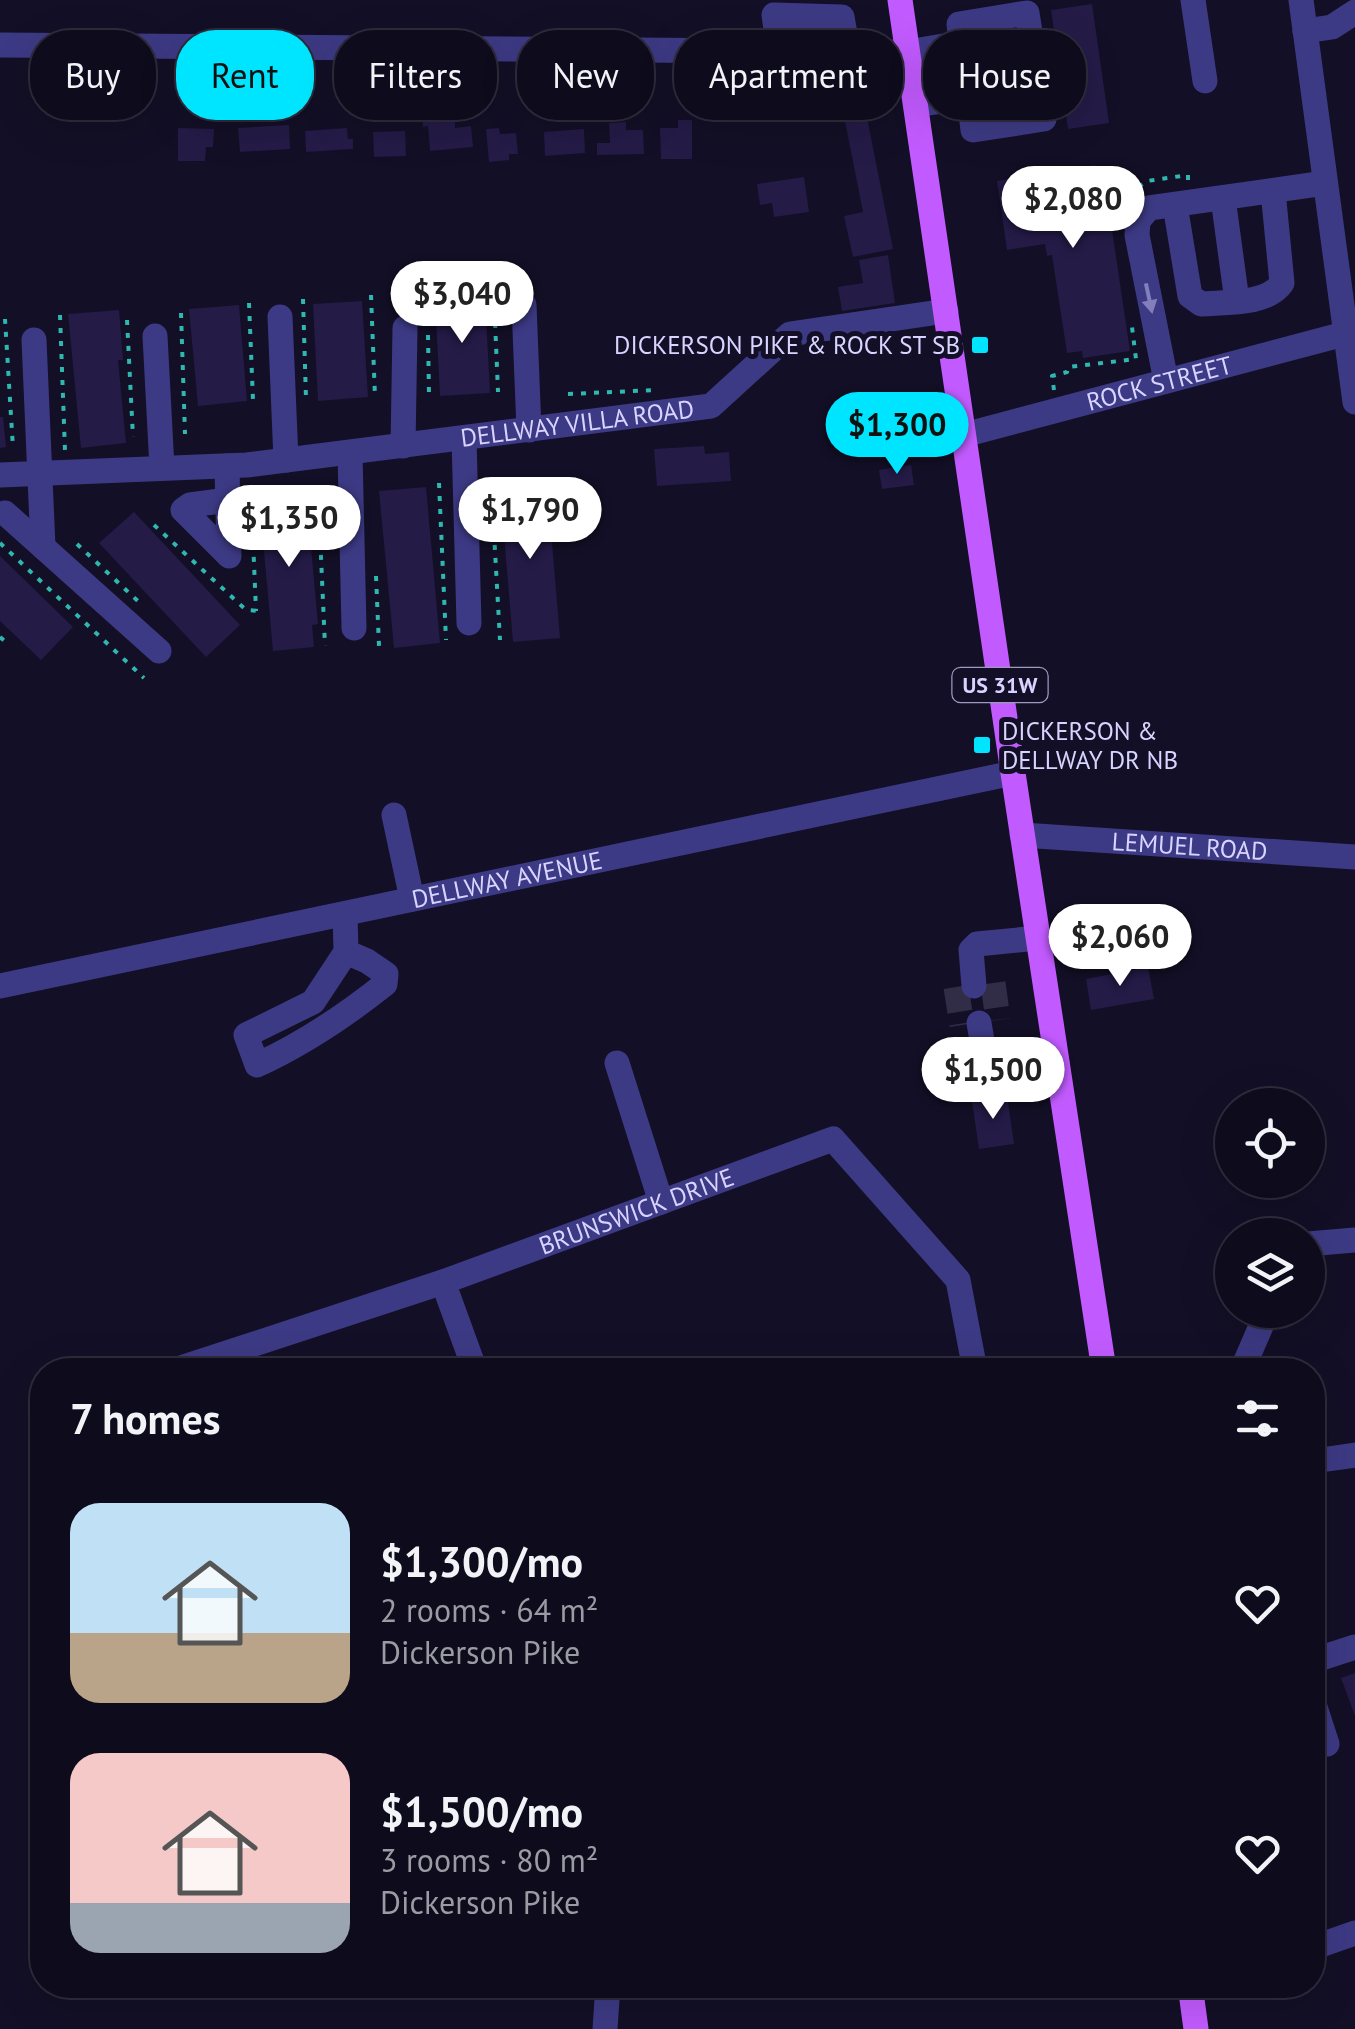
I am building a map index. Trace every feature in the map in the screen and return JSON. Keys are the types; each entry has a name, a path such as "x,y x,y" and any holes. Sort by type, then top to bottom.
{"main road":[{"name":"US 31W","path":"900,0 1012,773 1102,1358"},
{"path":"1196,2029 1197,1998"}],"street":[{"path":"1194,0 1205,81"},
{"path":"1301,0 1350,332 1355,402"},
{"path":"776,30 774,15 847,9"},
{"path":"1305,31 1332,27 1355,12"},
{"path":"960,30 959,24 1028,13 1031,30"},
{"path":"0,45 674,50"},
{"path":"903,52 923,49"},
{"path":"916,105 923,104"},
{"path":"972,120 973,130 1032,120"},
{"path":"1166,380 1136,234 1138,221 1150,208 1325,183"},
{"path":"1175,205 1190,296 1201,304 1237,301 1270,296 1282,283 1272,191"},
{"path":"1223,198 1237,301"},
{"path":"524,305 529,430"},
{"name":"DELLWAY VILLA ROAD","path":"0,476 227,466 711,406 790,334 946,311"},
{"path":"280,317 286,460"},
{"path":"403,446 405,328"},
{"name":"ROCK STREET","path":"964,435 1350,332"},
{"path":"155,336 162,468"},
{"path":"34,340 43,548"},
{"path":"464,438 469,623"},
{"path":"350,452 354,628"},
{"path":"227,466 240,496"},
{"path":"5,513 159,652"},
{"name":"DELLWAY AVENUE","path":"0,986 1012,773"},
{"path":"394,815 412,899"},
{"name":"LEMUEL ROAD","path":"1022,834 1355,856"},
{"path":"345,914 346,952 314,1002 246,1035 256,1064 285,1052 386,984 386,974 346,952"},
{"path":"974,981 971,950 977,944 1038,938"},
{"path":"314,1002 323,1028"},
{"path":"980,1027 986,1064 992,1070 1057,1063"},
{"path":"616,1062 661,1202"},
{"name":"BRUNSWICK DRIVE","path":"211,1358 442,1282 833,1139 958,1280 973,1358"},
{"path":"1325,1243 1355,1240"},
{"path":"442,1282 470,1358"},
{"path":"1247,1358 1260,1328"},
{"path":"1325,1460 1355,1455"},
{"path":"1325,1657 1355,1647"},
{"path":"1325,1738 1327,1744"},
{"path":"1325,1943 1355,1933"},
{"path":"605,2029 607,1998"}],"path":[{"path":"371,295 375,397"},
{"path":"426,296 429,395"},
{"path":"494,297 498,392"},
{"path":"303,300 306,398"},
{"path":"249,303 253,400"},
{"path":"181,313 185,434"},
{"path":"60,316 66,451"},
{"path":"5,319 13,448"},
{"path":"127,320 133,437"},
{"path":"568,394 666,390"},
{"path":"492,480 500,640"},
{"path":"439,483 446,640"},
{"path":"318,490 325,646"},
{"path":"154,525 246,610 258,611 240,496"},
{"path":"0,543 144,678"},
{"path":"78,544 142,605"},
{"path":"0,636 8,644"}],"building":[{"path":"1092,4 1109,123 1068,129 1067,120 1086,120 1086,30 1054,30 1051,10"},
{"path":"423,120 455,121 455,128 471,126 473,147 430,151 428,126 423,127"},
{"path":"678,120 692,120 692,159 661,159 660,128 678,128"},
{"path":"845,120 868,120 893,249 853,257 844,216 863,212"},
{"path":"626,122 626,130 643,130 644,154 597,155 597,143 610,143 609,123"},
{"path":"289,125 290,149 240,152 238,128"},
{"path":"178,128 214,129 213,147 206,147 205,161 178,161"},
{"path":"347,128 353,149 306,152 305,131"},
{"path":"499,128 500,134 516,133 518,154 509,154 509,160 489,162 486,129"},
{"path":"584,129 585,153 545,156 544,132"},
{"path":"405,131 406,156 374,157 373,132"},
{"path":"1095,165 1099,196 1121,192 1124,214 1110,216 1130,351 1083,358 1082,351 1067,353 1052,255 1047,256 1045,244 1007,250 997,181"},
{"path":"804,177 809,212 774,217 772,203 760,205 757,184"},
{"path":"888,255 895,303 842,311 838,287 863,283 859,260"},
{"path":"485,296 490,393 440,396 435,299"},
{"path":"362,301 368,397 318,401 313,304"},
{"path":"239,305 247,401 198,406 189,309"},
{"path":"119,310 123,360 118,360 126,443 81,448 68,314"},
{"path":"0,417 6,447 0,448"},
{"path":"704,446 705,454 729,452 731,481 657,486 654,449"},
{"path":"911,465 914,485 882,489 879,470"},
{"path":"547,482 560,638 513,642 500,487"},
{"path":"426,487 440,643 394,648 379,491"},
{"path":"306,492 318,624 312,625 314,647 273,651 259,496"},
{"path":"134,512 240,625 206,657 99,543"},
{"path":"0,556 73,627 41,660 0,621"},
{"path":"1148,967 1154,999 1091,1010 1086,979"},
{"path":"1007,1095 1014,1144 979,1149 972,1101"},
{"path":"1355,1673 1355,1716 1341,1678"}],"tunnel":[{"path":"993,983 998,1020"},
{"path":"956,987 962,1025"}],"place":[{"name":"DICKERSON PIKE & ROCK ST SB","path":"980,345"},
{"name":"DICKERSON & DELLWAY DR NB","path":"982,745"}]}
